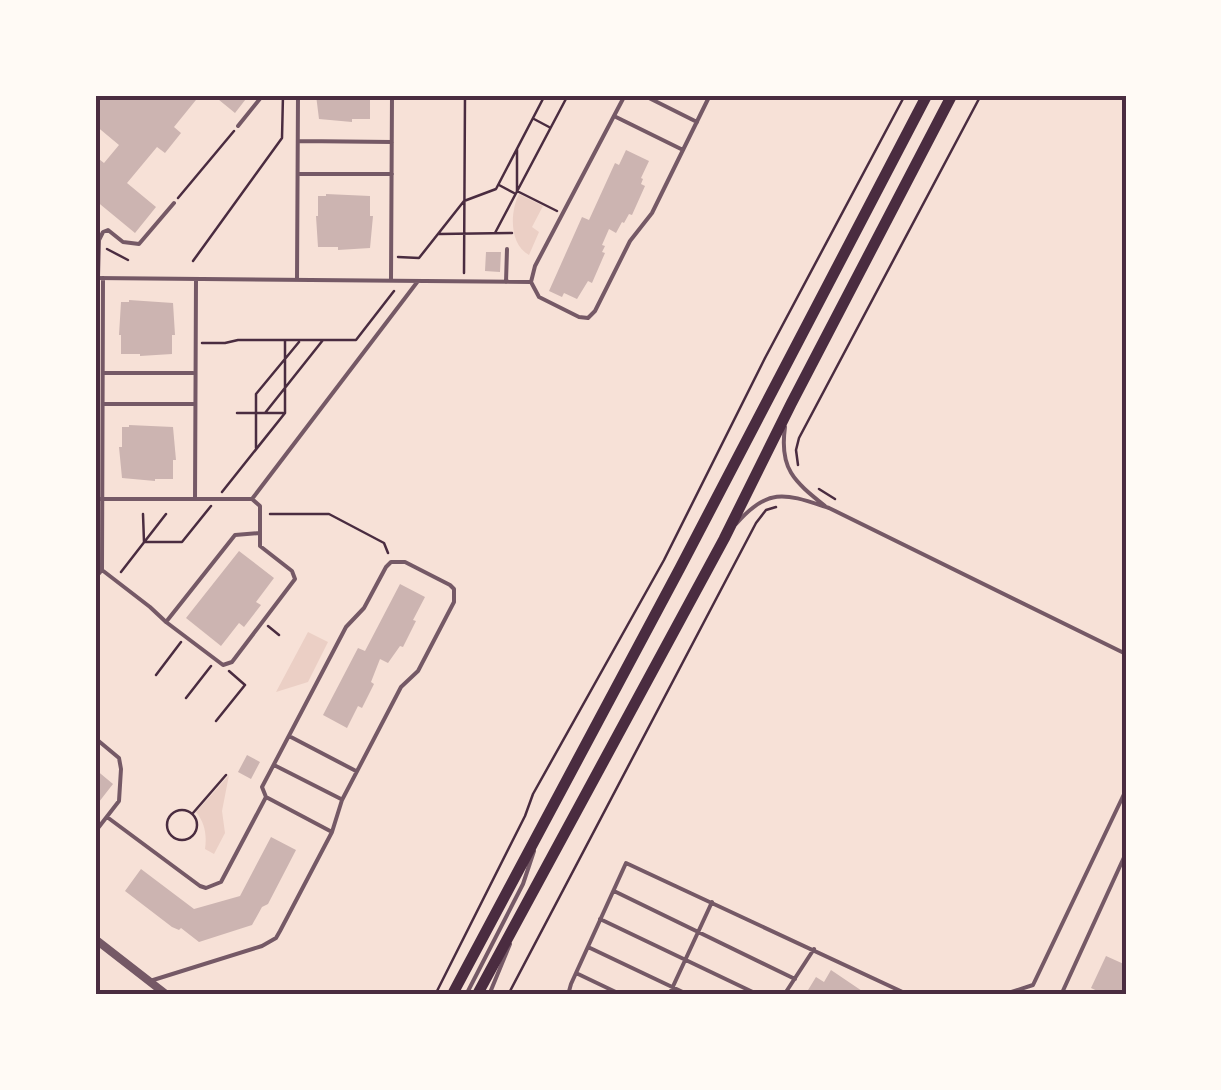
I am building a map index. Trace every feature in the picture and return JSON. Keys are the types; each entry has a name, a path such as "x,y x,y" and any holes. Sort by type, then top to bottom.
{"main road":[{"path":"452,995 927,95"},
{"path":"476,995 724,539 952,95"}],"street":[{"path":"95,938 167,995"}],"lane":[{"path":"238,126 263,95"},
{"path":"297,280 298,95"},
{"path":"391,281 392,95"},
{"path":"625,95 535,266 531,282 539,298 578,317 592,316 630,241 652,213 710,95"},
{"path":"643,95 697,122"},
{"path":"614,116 683,150"},
{"path":"298,141 392,142"},
{"path":"298,174 392,174"},
{"path":"95,578 102,570 100,234 105,230 127,244 142,242 174,203"},
{"path":"506,282 507,249"},
{"path":"99,278 531,282"},
{"path":"195,498 196,279"},
{"path":"252,498 418,281"},
{"path":"103,373 195,373"},
{"path":"103,404 195,404"},
{"path":"791,404 784,432 788,468 798,484 829,508"},
{"path":"724,539 746,512 762,500 795,497 829,508 1126,654"},
{"path":"95,498 252,498 260,506 260,546 292,571 295,579 228,664 223,665 102,570"},
{"path":"166,622 235,535 260,533"},
{"path":"150,981 262,946 276,938 332,832 342,800 401,687 418,671 456,595 450,585 398,560 386,567 364,608 346,626 262,787 266,798 332,832"},
{"path":"289,736 357,771"},
{"path":"95,738 121,763 121,796 95,832"},
{"path":"274,765 342,800"},
{"path":"1002,995 1032,985 1126,790"},
{"path":"107,817 203,888 219,884 266,798"},
{"path":"466,995 524,884 542,828"},
{"path":"1061,995 1126,853"},
{"path":"568,995 626,863 909,995"},
{"path":"614,890 795,978"},
{"path":"669,995 712,902"},
{"path":"489,995 525,910"},
{"path":"600,920 759,995"},
{"path":"588,946 689,995"},
{"path":"784,995 814,950"},
{"path":"576,973 622,995"}],"path":[{"path":"193,260 282,138 283,95"},
{"path":"464,95 464,281"},
{"path":"391,258 419,258 464,202 496,189 545,95"},
{"path":"495,233 568,95"},
{"path":"435,995 533,794 664,560 906,95"},
{"path":"800,470 796,460 799,438 981,95"},
{"path":"533,118 551,127"},
{"path":"174,203 238,126"},
{"path":"516,192 517,148"},
{"path":"498,185 562,214"},
{"path":"438,234 512,234"},
{"path":"98,244 128,260"},
{"path":"196,343 316,337 356,340 402,281"},
{"path":"144,542 182,542 285,414 282,338"},
{"path":"256,450 256,394 300,340"},
{"path":"264,414 323,340"},
{"path":"237,414 285,414"},
{"path":"227,472 235,476"},
{"path":"810,483 834,499"},
{"path":"508,995 756,523 766,510 777,506"},
{"path":"143,514 144,542"},
{"path":"120,574 166,514"},
{"path":"268,514 329,514 384,543 391,562"},
{"path":"262,622 279,635"},
{"path":"156,675 185,637"},
{"path":"186,698 216,661"},
{"path":"216,722 245,685 229,672 228,664"},
{"path":"192,814 226,775"},
{"path":"179,811 192,814 196,822 194,834 185,840 174,837 168,828 170,817 179,811"},
{"path":"160,856 174,837"}],"shaded area":[{"path":"519,194 543,206 532,227 539,232 529,255 518,243 513,227"},
{"path":"308,632 328,642 308,682 276,692"},
{"path":"229,775 222,811 225,833 214,854 205,849 205,829 196,812"}],"building":[{"path":"95,95 200,95 174,127 181,133 165,153 157,147 127,183 156,207 135,233 95,200 95,156 104,163 119,145 95,125"},
{"path":"213,95 249,95 235,113"},
{"path":"316,95 373,95 370,119 319,119"},
{"path":"626,150 649,161 641,178 645,186 632,215 616,233 609,229 602,245 605,253 592,283 588,281 577,299 549,291 582,217 589,220 615,163 619,165"},
{"path":"318,196 370,196 370,248 318,247"},
{"path":"486,252 501,252 500,272 485,271"},
{"path":"121,302 173,303 172,354 121,354"},
{"path":"122,427 173,427 173,479 122,478 119,447"},
{"path":"239,551 274,578 256,602 261,605 244,627 239,623 221,646 186,618"},
{"path":"400,584 425,597 403,647 388,663 380,659 371,682 374,684 347,728 323,715 358,648 365,651"},
{"path":"247,755 260,762 251,779 238,772"},
{"path":"95,769 113,784 95,807"},
{"path":"271,837 296,850 268,904 252,925 199,942 125,891 141,869 194,909 240,896"},
{"path":"1106,956 1126,965 1126,995 1106,995 1091,988"},
{"path":"831,970 868,995 805,995 816,977 824,982"}]}
